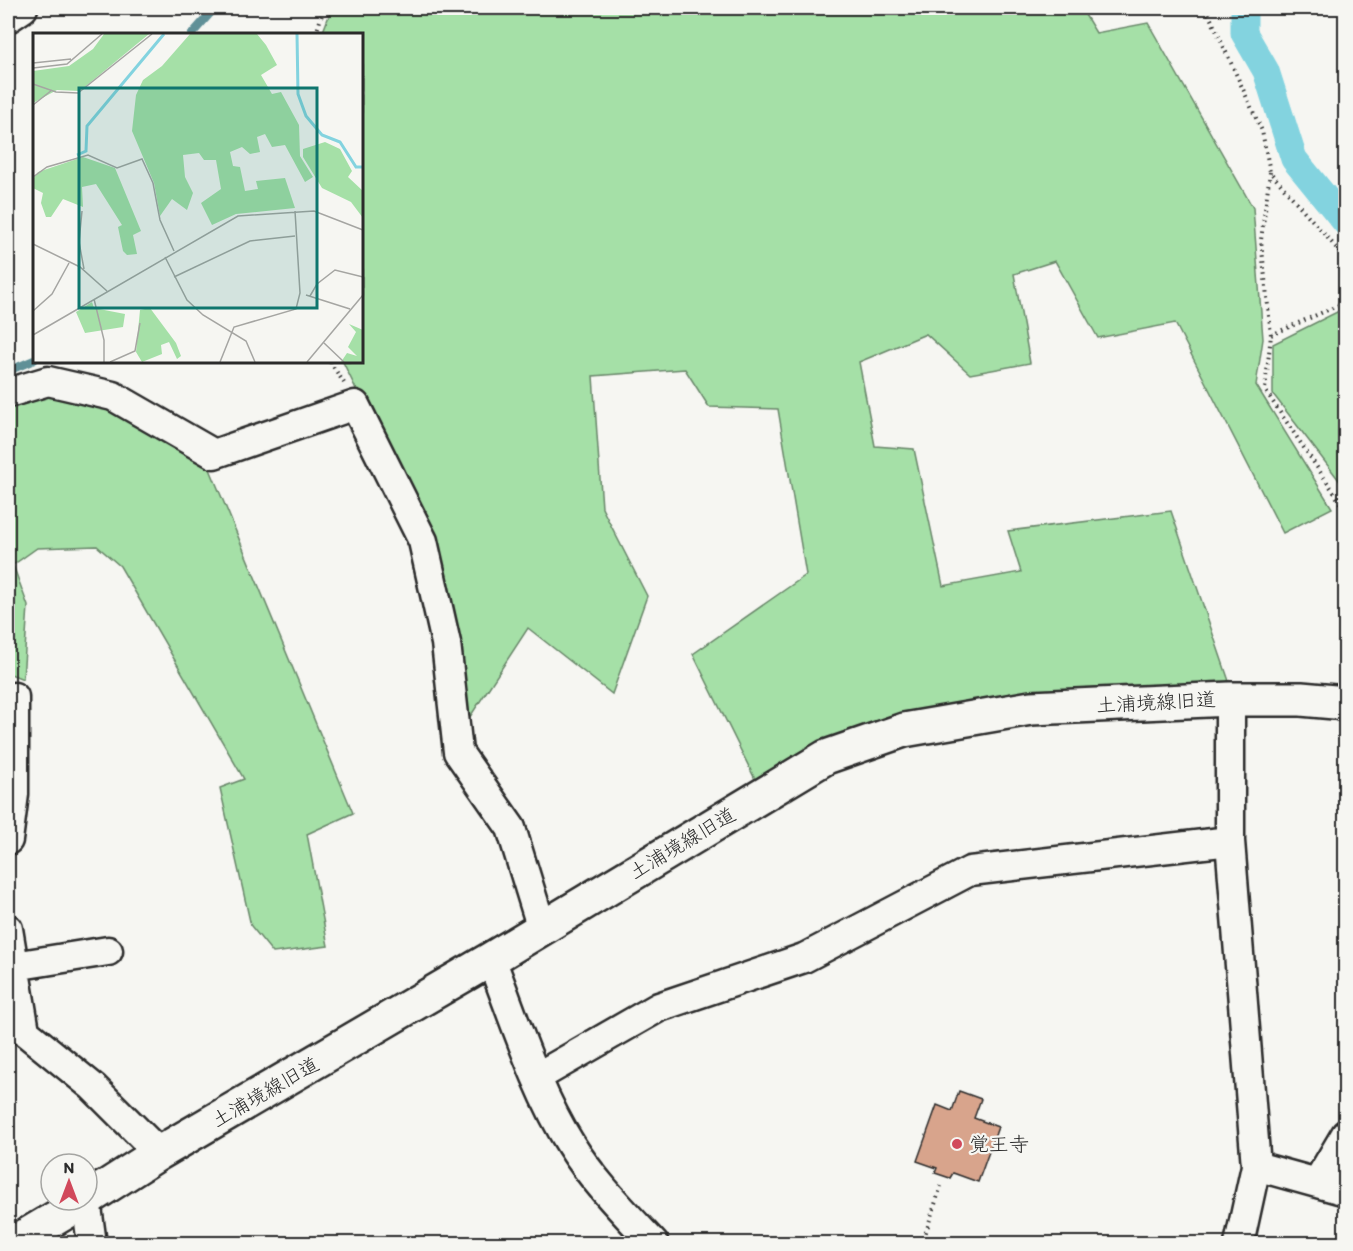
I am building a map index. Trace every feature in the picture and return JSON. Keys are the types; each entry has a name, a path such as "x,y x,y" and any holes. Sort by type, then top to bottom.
{"street":[{"path":"8,18 23,8"},
{"path":"8,393 48,381 113,396 214,454 355,405 423,541 446,643 458,752 511,828 542,928"},
{"path":"8,840 14,794 14,697"},
{"path":"1230,699 1230,841 1256,1166 1239,1244"},
{"name":"土浦境線旧道","path":"99,1192 826,757 904,729 1031,708 1230,699 1301,699 1346,703"},
{"path":"537,1077 659,1007 804,958 970,871 1230,841"},
{"path":"8,929 14,966 16,1025 93,1087 159,1154"},
{"path":"14,966 108,951"},
{"path":"491,959 537,1077 569,1143 591,1174 654,1244"},
{"path":"1317,1183 1346,1134"},
{"path":"1256,1166 1346,1191"},
{"name":"土浦境線旧道","path":"12,1244 66,1212"},
{"path":"88,1212 92,1244"}],"path":[{"path":"316,33 324,8"},
{"path":"1206,8 1262,131 1270,172 1261,240 1271,335 1265,390 1346,514"},
{"path":"1270,172 1346,259"},
{"path":"1271,335 1346,302"},
{"path":"922,1244 941,1186"}],"green space":[{"path":"332,8 1081,8 1096,33 1148,23 1253,208 1263,339 1256,385 1332,508 1283,533 1175,323 1098,338 1055,261 1014,274 1030,363 970,374 926,334 859,362 875,446 914,449 943,586 1021,572 1008,531 1171,511 1230,684 1049,691 756,781 693,654 806,575 778,409 709,407 685,369 593,376 602,508 647,596 612,694 528,628 462,729 428,538 343,363 363,363 363,33 322,33"},
{"path":"1339,311 1345,311 1345,488 1273,394 1273,344"},
{"path":"24,391 97,401 205,457 353,813 307,834 328,946 273,953 251,926 220,788 244,779 120,566 97,546 37,548 13,565 28,606 23,679 8,673 8,397"}],"building":[{"name":"覚王寺","path":"959,1091 981,1099 974,1118 998,1127 978,1182 953,1173 950,1178 935,1173 937,1168 917,1161 937,1105 952,1111"}],"waterway":[{"path":"193,33 215,8"},
{"path":"1244,8 1244,33 1266,71 1294,159 1346,223"},
{"path":"8,371 33,360"}],"place":[{"name":"覚王寺","path":"957,1144"}]}
